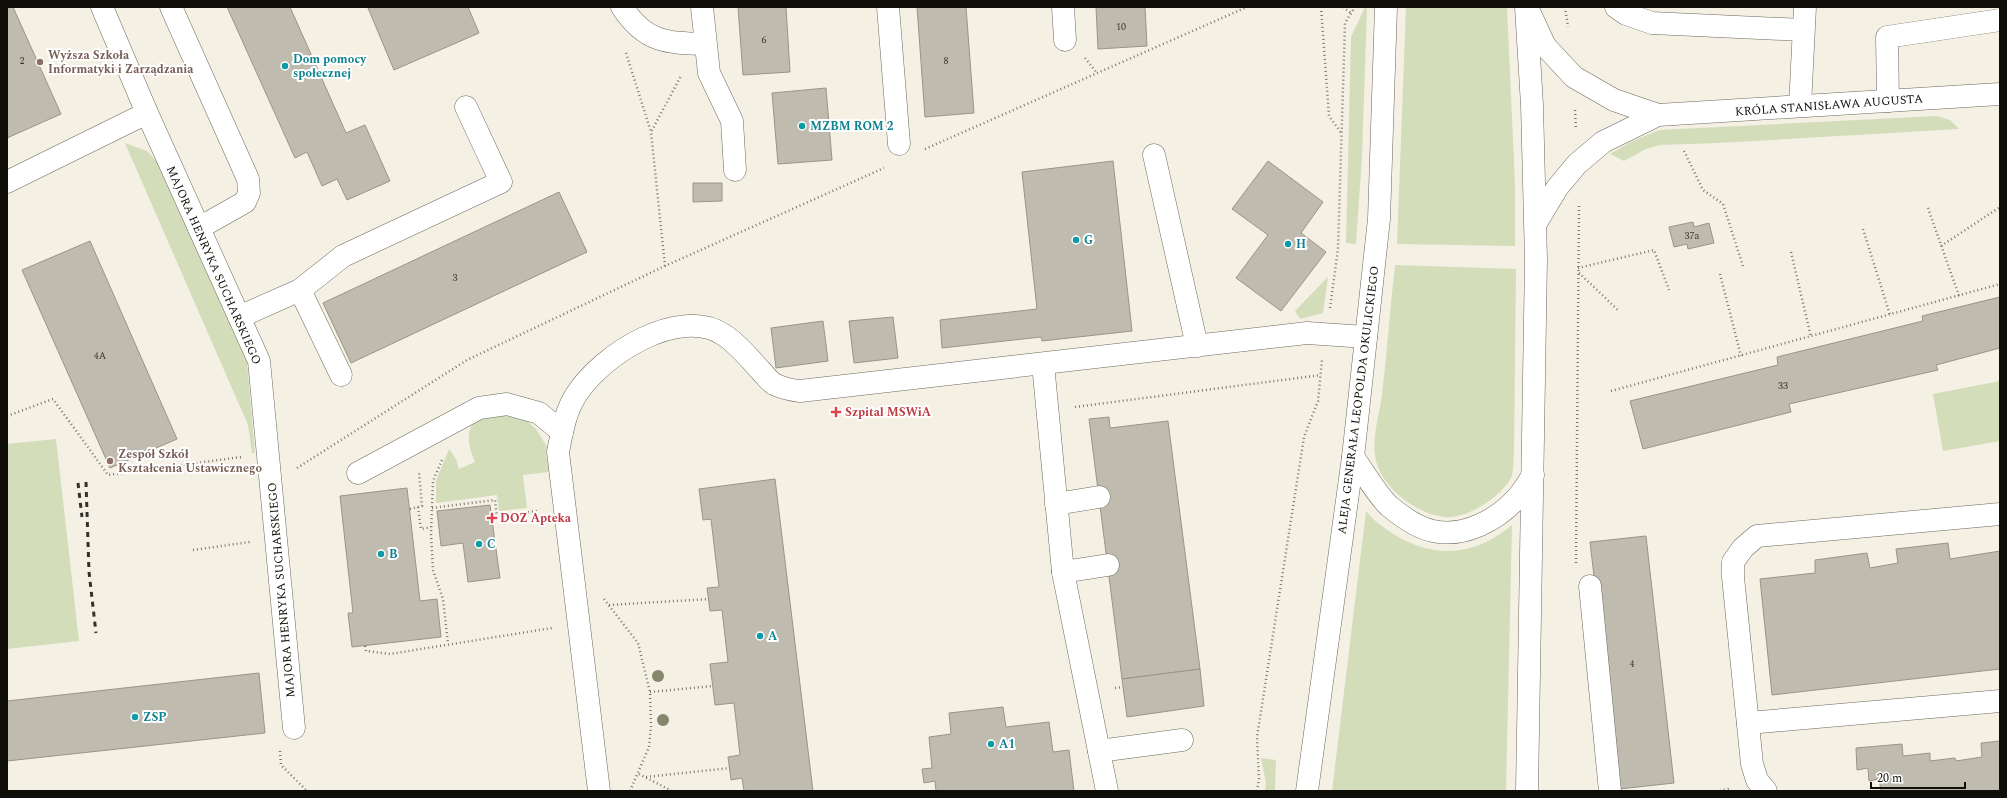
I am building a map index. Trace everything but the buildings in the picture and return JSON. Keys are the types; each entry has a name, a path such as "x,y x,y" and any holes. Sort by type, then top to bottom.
{"main road":[{"name":"MAJORA HENRYKA SUCHARSKIEGO","path":"102,7 147,113 259,361 294,728"},
{"path":"171,7 248,179 249,193 245,202 199,228"},
{"path":"622,7 630,20 652,38 669,43 705,44"},
{"path":"702,7 709,73 732,121 735,170"},
{"path":"888,7 899,144"},
{"path":"1063,7 1065,40"},
{"name":"ALEJA GENERAŁA LEOPOLDA OKULICKIEGO","path":"1307,791 1353,457 1378,219 1386,7"},
{"path":"1527,7 1536,224 1527,791"},
{"name":"KRÓLA STANISŁAWA AUGUSTA","path":"1527,7 1545,46 1574,77 1614,100 1658,115"},
{"path":"1616,7 1626,14 1652,23 1803,30"},
{"path":"1800,106 1805,7"},
{"path":"1888,101 1887,36 2000,20"},
{"name":"KRÓLA STANISŁAWA AUGUSTA","path":"1536,224 1556,188 1577,164 1602,142 1658,115 2000,94"},
{"path":"239,318 300,290 343,256 501,182 466,107"},
{"path":"7,182 147,113"},
{"path":"1154,155 1197,346"},
{"path":"300,290 340,375"},
{"path":"599,791 558,452 566,417 576,394 600,366 626,346 650,334 683,327 707,328 724,334 773,383 786,389 800,392 1306,333 1366,337"},
{"path":"1043,364 1063,572 1107,791"},
{"path":"358,473 479,408 507,404 538,413 562,432"},
{"path":"1353,457 1388,505 1409,520 1432,531 1448,533 1465,531 1485,523 1508,507 1519,497 1533,475"},
{"path":"1056,504 1099,498"},
{"path":"1766,791 1757,780 1752,764 1732,562 1743,548 1757,536 2000,514"},
{"path":"1063,572 1108,565"},
{"path":"1583,578 1610,791"},
{"path":"1748,723 2000,701"},
{"path":"1099,751 1182,740"}],"path":[{"path":"923,150 1247,7"},
{"path":"1321,7 1329,116 1342,134"},
{"path":"1343,7 1351,14"},
{"path":"1257,791 1259,779 1257,737 1304,437 1318,401 1324,334 1332,299 1338,249 1345,23 1355,7"},
{"path":"625,49 651,132 665,266"},
{"path":"1083,56 1097,74"},
{"path":"651,132 682,75 709,73"},
{"path":"1575,107 1576,131"},
{"path":"1684,151 1703,190 1723,204 1743,266"},
{"path":"294,469 467,360 665,266 887,166"},
{"path":"1579,204 1578,272 1583,578"},
{"path":"1941,246 2000,207"},
{"path":"1928,208 1959,296"},
{"path":"1864,229 1890,315"},
{"path":"1578,268 1654,250 1669,290"},
{"path":"1791,252 1810,337"},
{"path":"1578,272 1618,310"},
{"path":"1720,274 1742,356"},
{"path":"1611,392 2000,284"},
{"path":"1068,408 1321,375"},
{"path":"7,416 53,399 108,475 247,456"},
{"path":"448,644 442,599 433,570 432,508 433,481 444,453 452,422"},
{"path":"410,509 422,506 416,441"},
{"path":"432,508 495,500 497,517"},
{"path":"418,507 421,529 432,528"},
{"path":"492,518 564,508"},
{"path":"194,550 254,542"},
{"path":"600,593 638,643 650,692 652,726 649,747 639,774 630,791"},
{"path":"609,606 709,599"},
{"path":"365,646 366,651 383,654 535,631"},
{"path":"650,692 713,686"},
{"path":"646,778 730,768"},
{"path":"639,774 672,791"}],"green space":[{"path":"1365,7 1367,7 1362,157 1356,244 1346,243 1351,37"},
{"path":"1406,7 1507,7 1515,184 1515,246 1397,244"},
{"path":"1937,116 1950,120 1959,129 1660,145 1646,149 1624,161 1610,154 1631,142 1659,130"},
{"path":"125,143 147,151 161,166 247,362 255,453 252,453 248,425"},
{"path":"1395,265 1516,269 1514,453 1512,474 1510,480 1498,494 1481,506 1462,515 1444,517 1434,515 1414,506 1396,493 1389,485 1375,459 1374,450 1382,395"},
{"path":"1328,277 1323,313 1300,319 1295,311"},
{"path":"2000,381 2000,441 1943,451 1933,394"},
{"path":"500,412 525,419 536,429 547,447 546,454 549,472 523,475 527,508 499,511 497,495 436,503 436,481 449,449 456,459 459,469 475,462 469,441 471,426 474,420"},
{"path":"56,439 79,641 7,649 7,444"},
{"path":"1366,511 1379,524 1395,535 1410,543 1440,551 1455,551 1484,543 1512,525 1506,791 1332,791"},
{"path":"1261,758 1276,760 1275,791 1265,791 1266,783"}],"railway":[{"path":"86,482 89,572 96,633"},
{"path":"78,483 82,517"}],"place":[{"name":"Wyższa Szkoła Informatyki i Zarządzania","path":"40,62"},
{"name":"Dom pomocy społecznej","path":"285,66"},
{"name":"MZBM ROM 2","path":"802,126"},
{"name":"G","path":"1076,240"},
{"name":"H","path":"1288,244"},
{"name":"Szpital MSWiA","path":"836,412"},
{"name":"Zespół Szkół Kształcenia Ustawicznego","path":"110,461"},
{"name":"DOZ Apteka","path":"492,518"},
{"name":"C","path":"479,544"},
{"name":"B","path":"381,554"},
{"name":"A","path":"760,636"},
{"name":"ZSP","path":"135,717"},
{"name":"A1","path":"991,744"}]}
